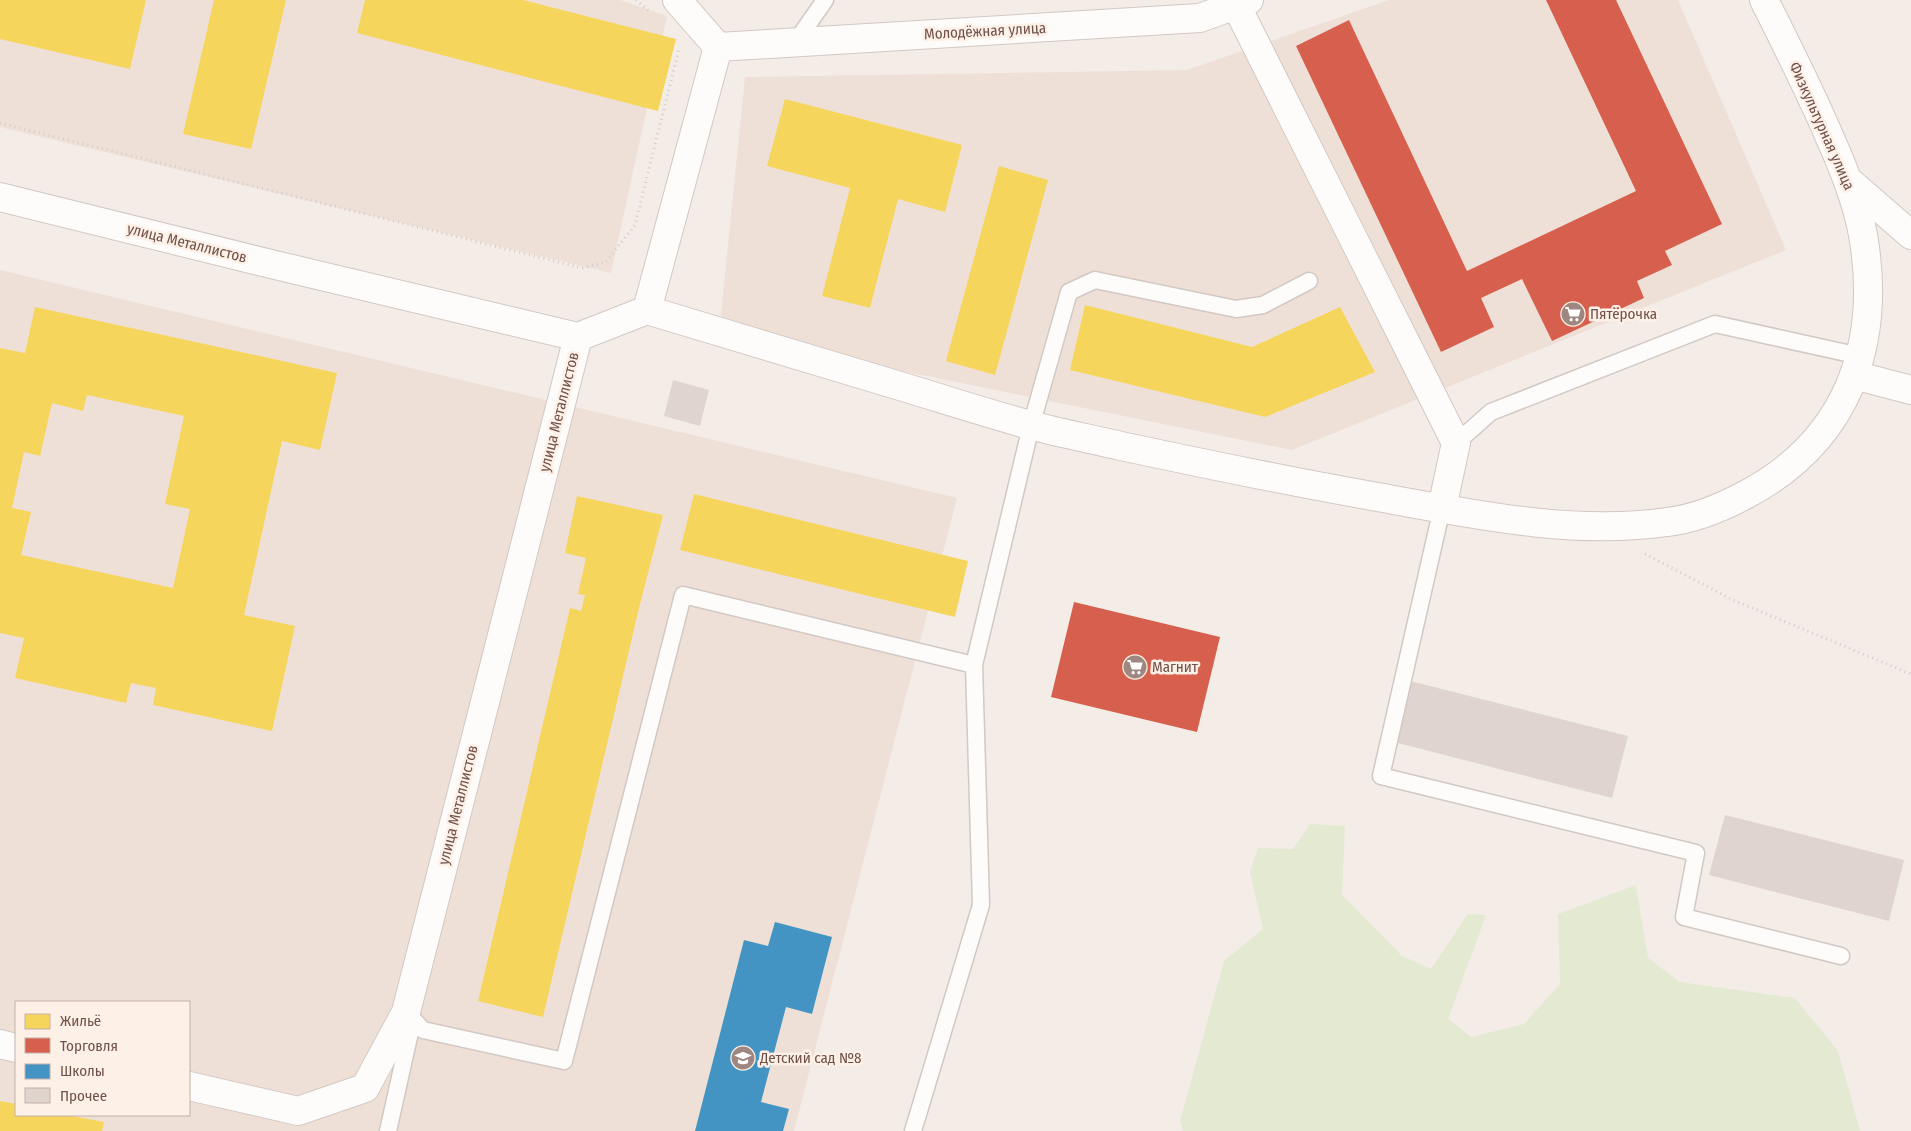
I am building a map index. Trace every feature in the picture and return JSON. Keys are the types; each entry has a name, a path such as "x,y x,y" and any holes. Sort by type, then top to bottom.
{"street":[{"path":"647,310 718,47 677,0"},
{"name":"Физкультурная улица","path":"647,310 1032,426 1246,473 1442,508 1538,522 1595,528 1671,522 1726,505 1773,480 1811,448 1837,413 1857,366 1867,321 1868,282 1863,234 1850,182 1764,0"},
{"path":"1242,2 1456,443 1442,508"},
{"name":"Молодёжная улица","path":"718,47 1200,18 1242,2"},
{"path":"1850,182 1911,235"},
{"name":"улица Металлистов","path":"0,196 275,265 578,337 647,310"},
{"name":"улица Металлистов","path":"190,1086 298,1111 364,1088 410,1015 578,337"},
{"path":"1857,366 1911,390"},
{"path":"0,1044 15,1048"}],"lane":[{"path":"796,42 825,0"},
{"path":"914,1131 981,905 974,665 1032,426 1070,292 1095,280 1236,308 1264,306 1309,281"},
{"path":"1456,443 1491,412 1715,324 1857,366"},
{"path":"1442,508 1381,776 1696,852 1684,918 1841,956"},
{"path":"410,1015 423,1030 564,1061 683,595 974,665"},
{"path":"388,1131 410,1015"}],"path":[{"path":"636,0 651,13"},
{"path":"0,123 582,268 606,262 635,225 680,47"},
{"path":"1638,551 1733,600 1911,674"}],"shaded area":[{"path":"0,0 620,0 667,16 611,273 0,127"},
{"path":"1389,0 1678,0 1786,250 1292,450 719,334 745,77 1187,70"},
{"path":"0,270 957,498 794,1131 0,1131"}],"green space":[{"path":"1310,824 1345,826 1342,895 1402,956 1431,969 1468,914 1486,915 1448,1019 1471,1037 1524,1024 1560,984 1558,914 1636,885 1648,958 1680,982 1795,998 1838,1051 1860,1131 1183,1131 1180,1121 1224,961 1263,929 1250,872 1258,848 1293,849"}],"building: Жильё":[{"path":"0,0 146,0 130,69 0,39"},
{"path":"214,0 286,0 251,149 183,134"},
{"path":"365,0 523,0 676,39 658,111 357,33"},
{"path":"785,99 962,145 945,212 898,199 870,308 822,296 850,188 767,166"},
{"path":"999,166 1048,180 995,375 946,361"},
{"path":"1085,305 1252,347 1340,307 1375,372 1265,417 1070,370"},
{"path":"35,307 337,373 320,450 282,441 244,615 295,626 272,731 153,705 156,688 131,683 126,703 15,678 24,638 0,633 0,348 25,353","holes":["87,395 184,416 165,504 190,509 173,588 21,555 31,512 12,508 24,452 40,456 52,403 83,411"]},
{"path":"694,494 968,561 955,617 680,550"},
{"path":"577,496 663,515 639,608 543,1017 478,1001 570,608 581,611 585,595 578,594 586,558 565,553"},
{"path":"0,1101 15,1104 15,1116 72,1116 104,1122 102,1131 0,1131"}],"building: Торговля":[{"path":"1546,0 1616,0 1722,224 1665,251 1672,265 1637,281 1644,298 1552,341 1522,279 1481,298 1494,327 1441,352 1296,46 1349,20 1467,271 1636,191"},
{"name":"Магнит","path":"1074,602 1220,637 1197,732 1051,697"}],"building: Школы":[{"name":"Детский сад №8","path":"775,922 832,937 812,1014 786,1007 761,1102 789,1109 783,1131 695,1131 744,940 768,946"}],"building: Прочее":[{"path":"673,380 709,390 700,426 664,416"},
{"path":"1410,681 1628,736 1612,798 1394,742"},
{"path":"1725,815 1904,860 1889,921 1709,875"}],"place":[{"name":"Пятёрочка","path":"1573,314"},
{"name":"Магнит","path":"1135,667"},
{"name":"Детский сад №8","path":"743,1058"}]}
